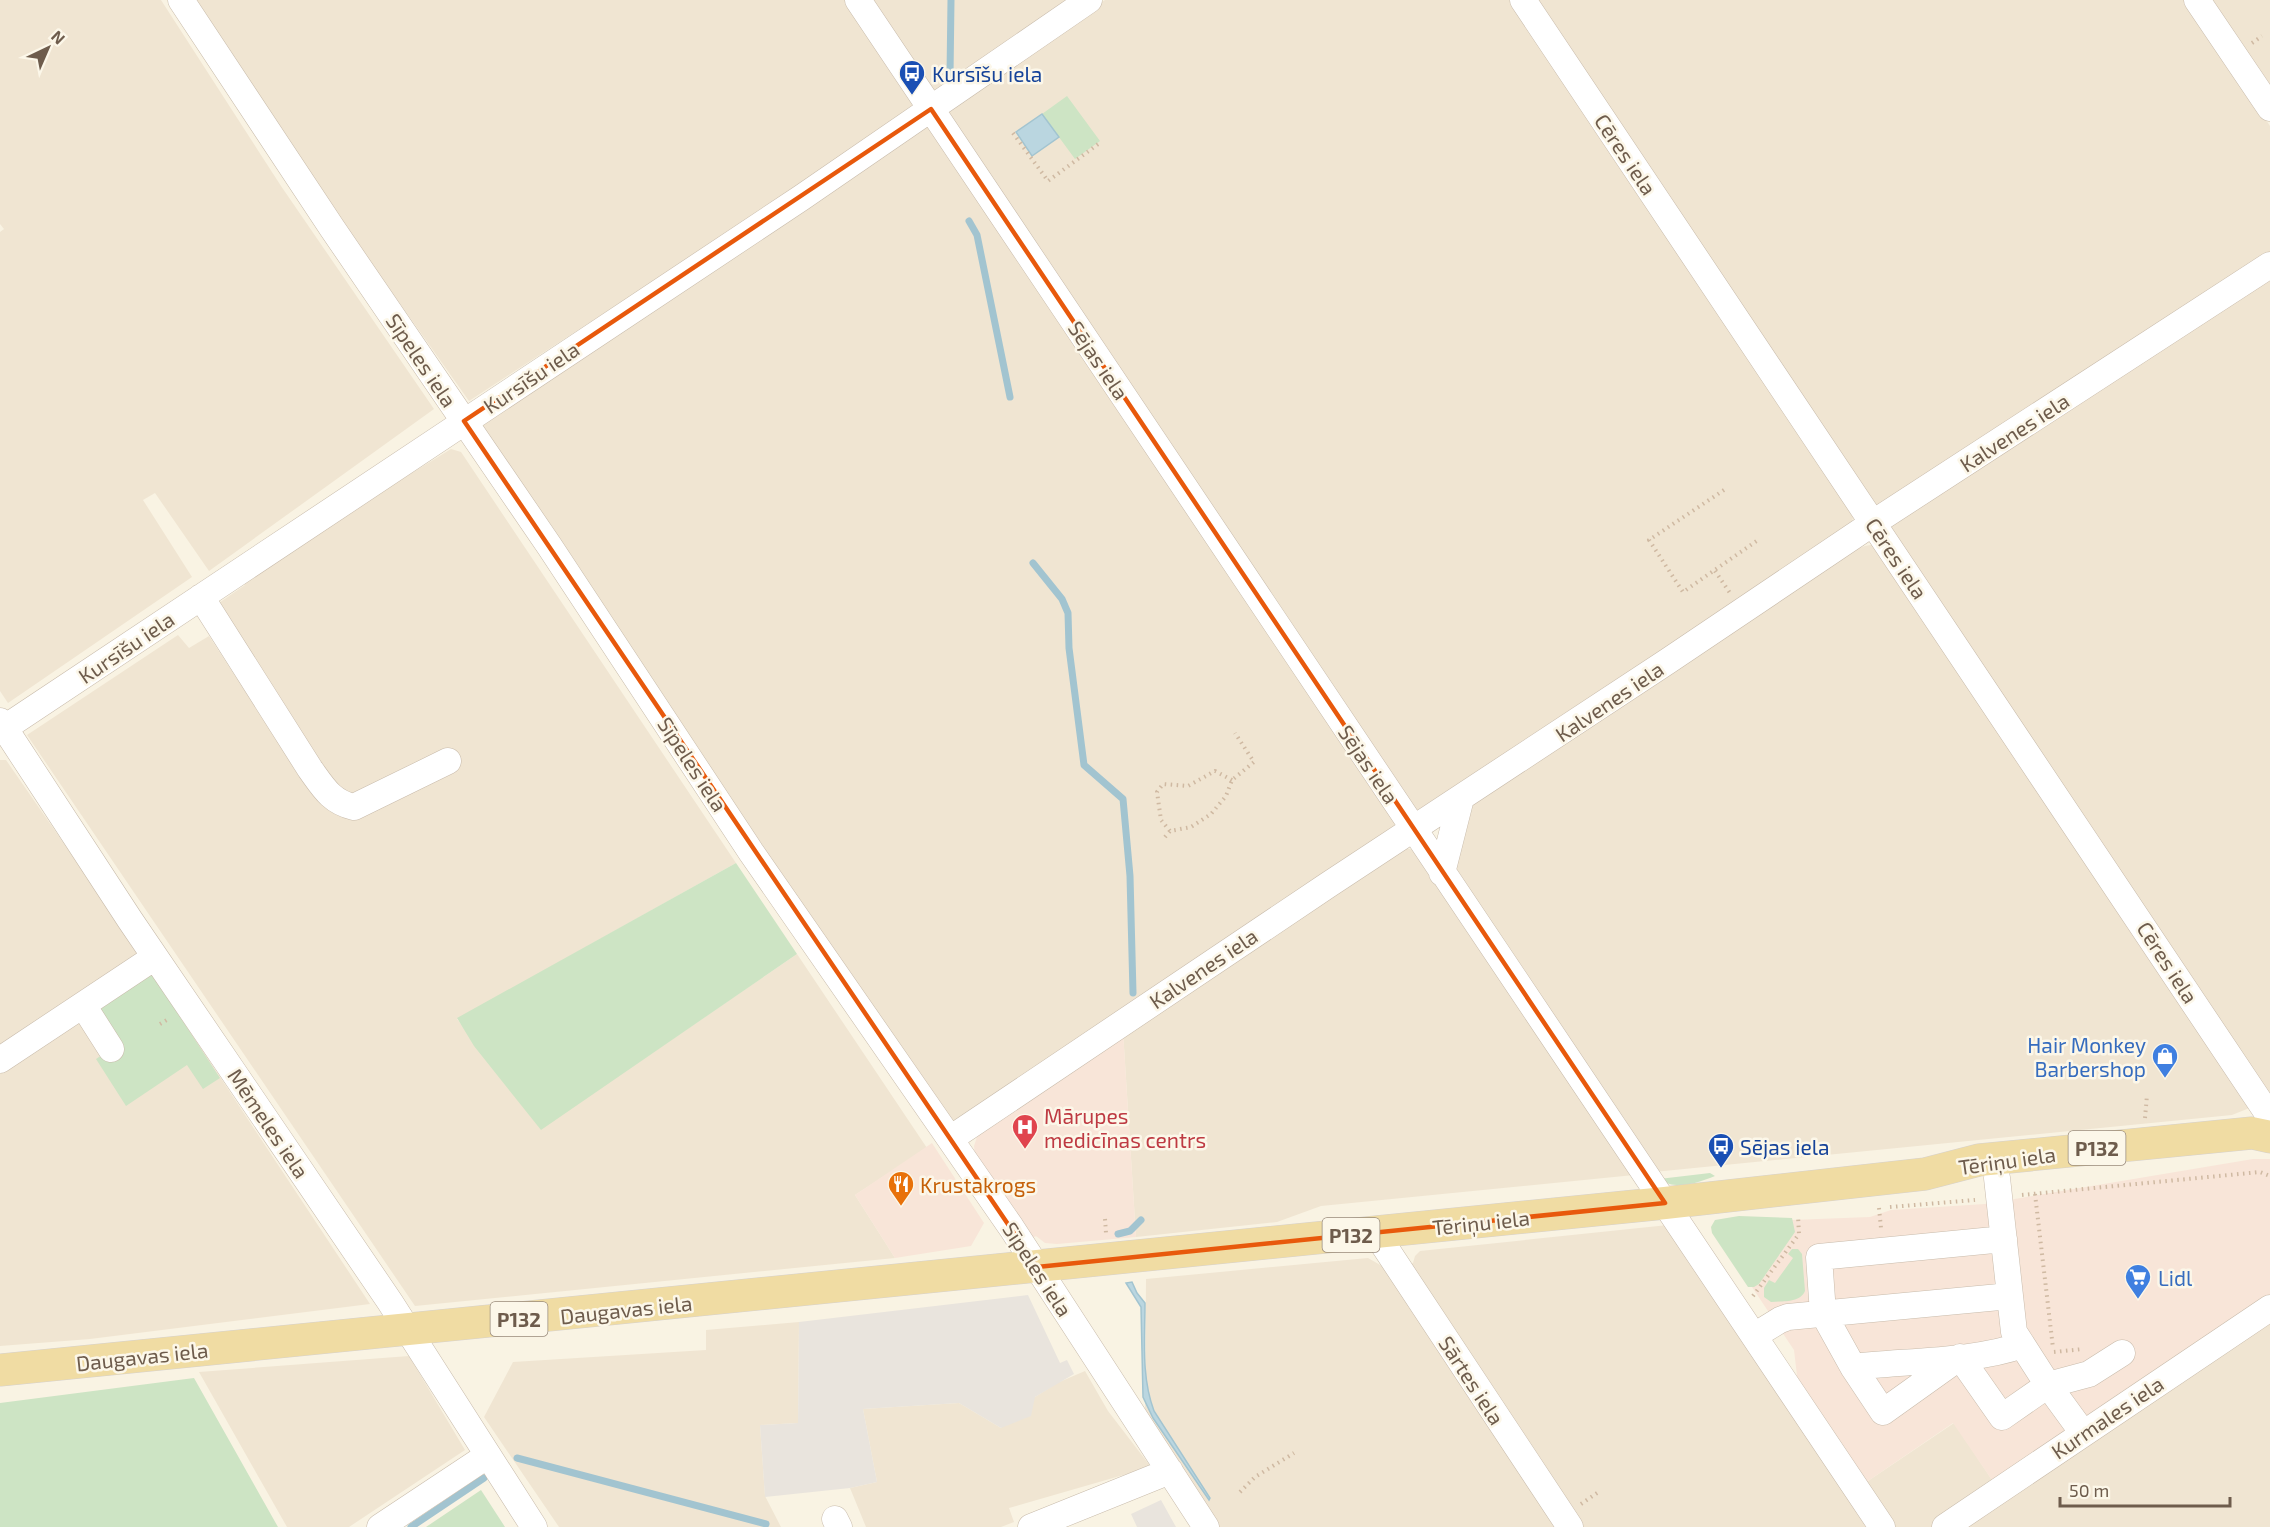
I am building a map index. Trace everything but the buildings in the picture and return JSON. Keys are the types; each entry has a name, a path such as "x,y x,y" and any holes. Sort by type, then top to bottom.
{"main road":[{"name":"Tēriņu iela","path":"1037,1267 1665,1203 1924,1174 1979,1160 2252,1133 2270,1137"},
{"name":"Tēriņu iela","path":"1924,1174 1985,1181 2244,1153 2270,1147"},
{"name":"Daugavas iela","path":"0,1370 1037,1267"}],"street":[{"name":"Sīpeles iela","path":"181,0 332,228 556,556 751,852 1037,1267 1206,1527"},
{"name":"Sējas iela","path":"858,0 1882,1527"},
{"name":"Kursīšu iela","path":"2,727 739,240 1089,0"},
{"name":"Cēres iela","path":"1523,0 2270,1117"},
{"path":"2197,0 2270,108"},
{"name":"Kalvenes iela","path":"950,1139 1873,523 2270,265"},
{"path":"201,597 310,770 327,793 340,804 354,807 448,760"},
{"name":"Mēmeles iela","path":"2,727 409,1330 534,1527"},
{"path":"1442,873 1461,798"},
{"path":"0,1060 156,957"},
{"path":"83,1005 111,1049"},
{"path":"1997,1178 2014,1332 2048,1385 2083,1433"},
{"name":"Sārtes iela","path":"1375,1232 1570,1527"},
{"path":"1960,1357 1883,1412 1853,1367 1823,1312 1819,1257 2004,1239"},
{"path":"1754,1336 1779,1320 1823,1312 2010,1296"},
{"name":"Kurmales iela","path":"1945,1527 2270,1308"},
{"path":"1853,1367 1960,1357 2008,1350 2022,1345"},
{"path":"1960,1357 2002,1417 2048,1385 2089,1374 2122,1353"},
{"path":"380,1527 487,1456"},
{"path":"1031,1527 1170,1471"}],"path":[{"path":"1013,133 1048,181 1101,142"},
{"path":"1724,490 1649,540 1683,592 1758,540"},
{"path":"1165,837 1170,831 1191,827 1211,814 1226,796 1232,780 1254,762 1235,733"},
{"path":"1170,831 1161,820 1156,792 1163,784 1188,786 1215,771 1232,780"},
{"path":"2146,1128 2147,1095"},
{"path":"2035,1194 2054,1358 2048,1385"},
{"path":"1798,1216 1802,1244"},
{"path":"1752,1297 1799,1234"},
{"path":"1746,1288 1756,1303"},
{"path":"2051,1333 2058,1332"},
{"path":"1240,1492 1255,1477 1294,1453"}],"highlighted area":[{"path":"931,109 1665,1203 1037,1267 464,421"}],"shaded area":[{"path":"0,0 161,0 281,186 434,409 209,571 155,493 143,500 192,577 8,703 0,691 0,232 4,229 0,224"},
{"path":"191,0 851,0 919,108 469,401 282,137"},
{"path":"868,0 1076,0 937,94 929,91"},
{"path":"1105,0 1509,0 1855,510 1850,529 1418,815 947,120 950,106 960,95"},
{"path":"1537,0 2187,0 2270,126 2270,253 1878,505 1864,499"},
{"path":"2201,0 2270,0 2270,108"},
{"path":"930,125 1396,820 1395,832 951,1125 476,428 478,422"},
{"path":"2270,275 2270,1095 1891,536 1891,518"},
{"path":"451,449 461,452 736,863 457,1019 541,1129 797,954 927,1148 855,1195 895,1258 415,1306 27,735 178,635 189,648 209,636 311,793 334,781 216,605 245,585 241,578"},
{"path":"1876,544 2252,1107 2232,1115 1654,1172 1453,865 1467,808 1838,556"},
{"path":"0,760 6,760 139,952 0,1046"},
{"path":"1402,849 1410,849 1418,853 1634,1175 1321,1206 1277,1222 1136,1237 1123,1031"},
{"path":"152,974 370,1304 90,1339 0,1346 0,1074"},
{"path":"1123,1031 1136,1237 1057,1244 1045,1243 1036,1236 1031,1239 975,1157 974,1146 980,1128"},
{"path":"932,1143 984,1223 971,1246 895,1258 855,1195"},
{"path":"2253,1159 2270,1159 2270,1301 1996,1486 1953,1423 1865,1483 1798,1384 1794,1350 1714,1230 1716,1223 1870,1217 1891,1210 1985,1204"},
{"path":"1668,1225 1873,1527 1581,1527 1408,1264 1413,1263 1420,1251"},
{"path":"1368,1258 1389,1270 1560,1527 1214,1527 1145,1423 1146,1279"},
{"path":"1028,1295 1060,1363 1067,1360 1074,1374 1035,1397 1031,1416 1001,1428 959,1403 863,1409 877,1482 850,1488 765,1497 760,1425 798,1423 799,1322"},
{"path":"2270,1319 2270,1527 1959,1527"},
{"path":"799,1322 798,1423 760,1425 765,1496 781,1527 559,1527 484,1417 513,1362 706,1350 706,1330"},
{"path":"409,1356 465,1450 349,1527 287,1527 199,1372"},
{"path":"1085,1371 1108,1411 1151,1467 1009,1508 1014,1522 1001,1527 866,1527 850,1488 877,1482 863,1409 959,1403 1001,1428 1035,1397 1057,1383"},
{"path":"1954,1423 1996,1486 1933,1527 1895,1527 1865,1483"},
{"path":"1161,1500 1176,1527 1137,1527 1131,1514"}],"green space":[{"path":"1067,96 1100,141 1075,159 1042,114"},
{"path":"736,863 797,954 541,1130 474,1046 457,1018"},
{"path":"152,974 220,1078 203,1089 187,1065 126,1106 96,1059 111,1049 99,1010"},
{"path":"1710,1173 1715,1176 1687,1185 1672,1185 1659,1179"},
{"path":"1739,1216 1792,1218 1795,1232 1759,1284 1754,1287 1748,1287 1712,1233 1711,1227 1715,1220"},
{"path":"1792,1249 1798,1249 1802,1254 1805,1291 1799,1298 1771,1302 1764,1297 1764,1288 1769,1280 1775,1283 1793,1258 1788,1254"},
{"path":"194,1378 278,1527 0,1527 0,1403"},
{"path":"481,1490 505,1527 426,1527"}],"water":[{"path":"1042,114 1059,137 1032,156 1016,132"},
{"path":"1132,1282 1145,1303 1145,1371 1154,1411 1210,1498 1209,1500 1153,1418 1143,1397 1141,1307 1126,1283"}],"waterway":[{"path":"950,75 951,0"},
{"path":"969,221 977,235 1010,397"},
{"path":"1033,563 1062,599 1068,613 1069,648 1084,765 1123,799 1130,876 1133,993"},
{"path":"1118,1234 1130,1231 1141,1220"},
{"path":"517,1458 766,1524"},
{"path":"411,1527 484,1478"}],"place":[{"name":"Kursīšu iela","path":"912,96"},
{"name":"Hair Monkey Barbershop","path":"2165,1079"},
{"name":"Mārupes medicīnas centrs","path":"1025,1150"},
{"name":"Sējas iela","path":"1721,1169"},
{"name":"Krustakrogs","path":"901,1207"},
{"name":"Lidl","path":"2138,1300"}]}
